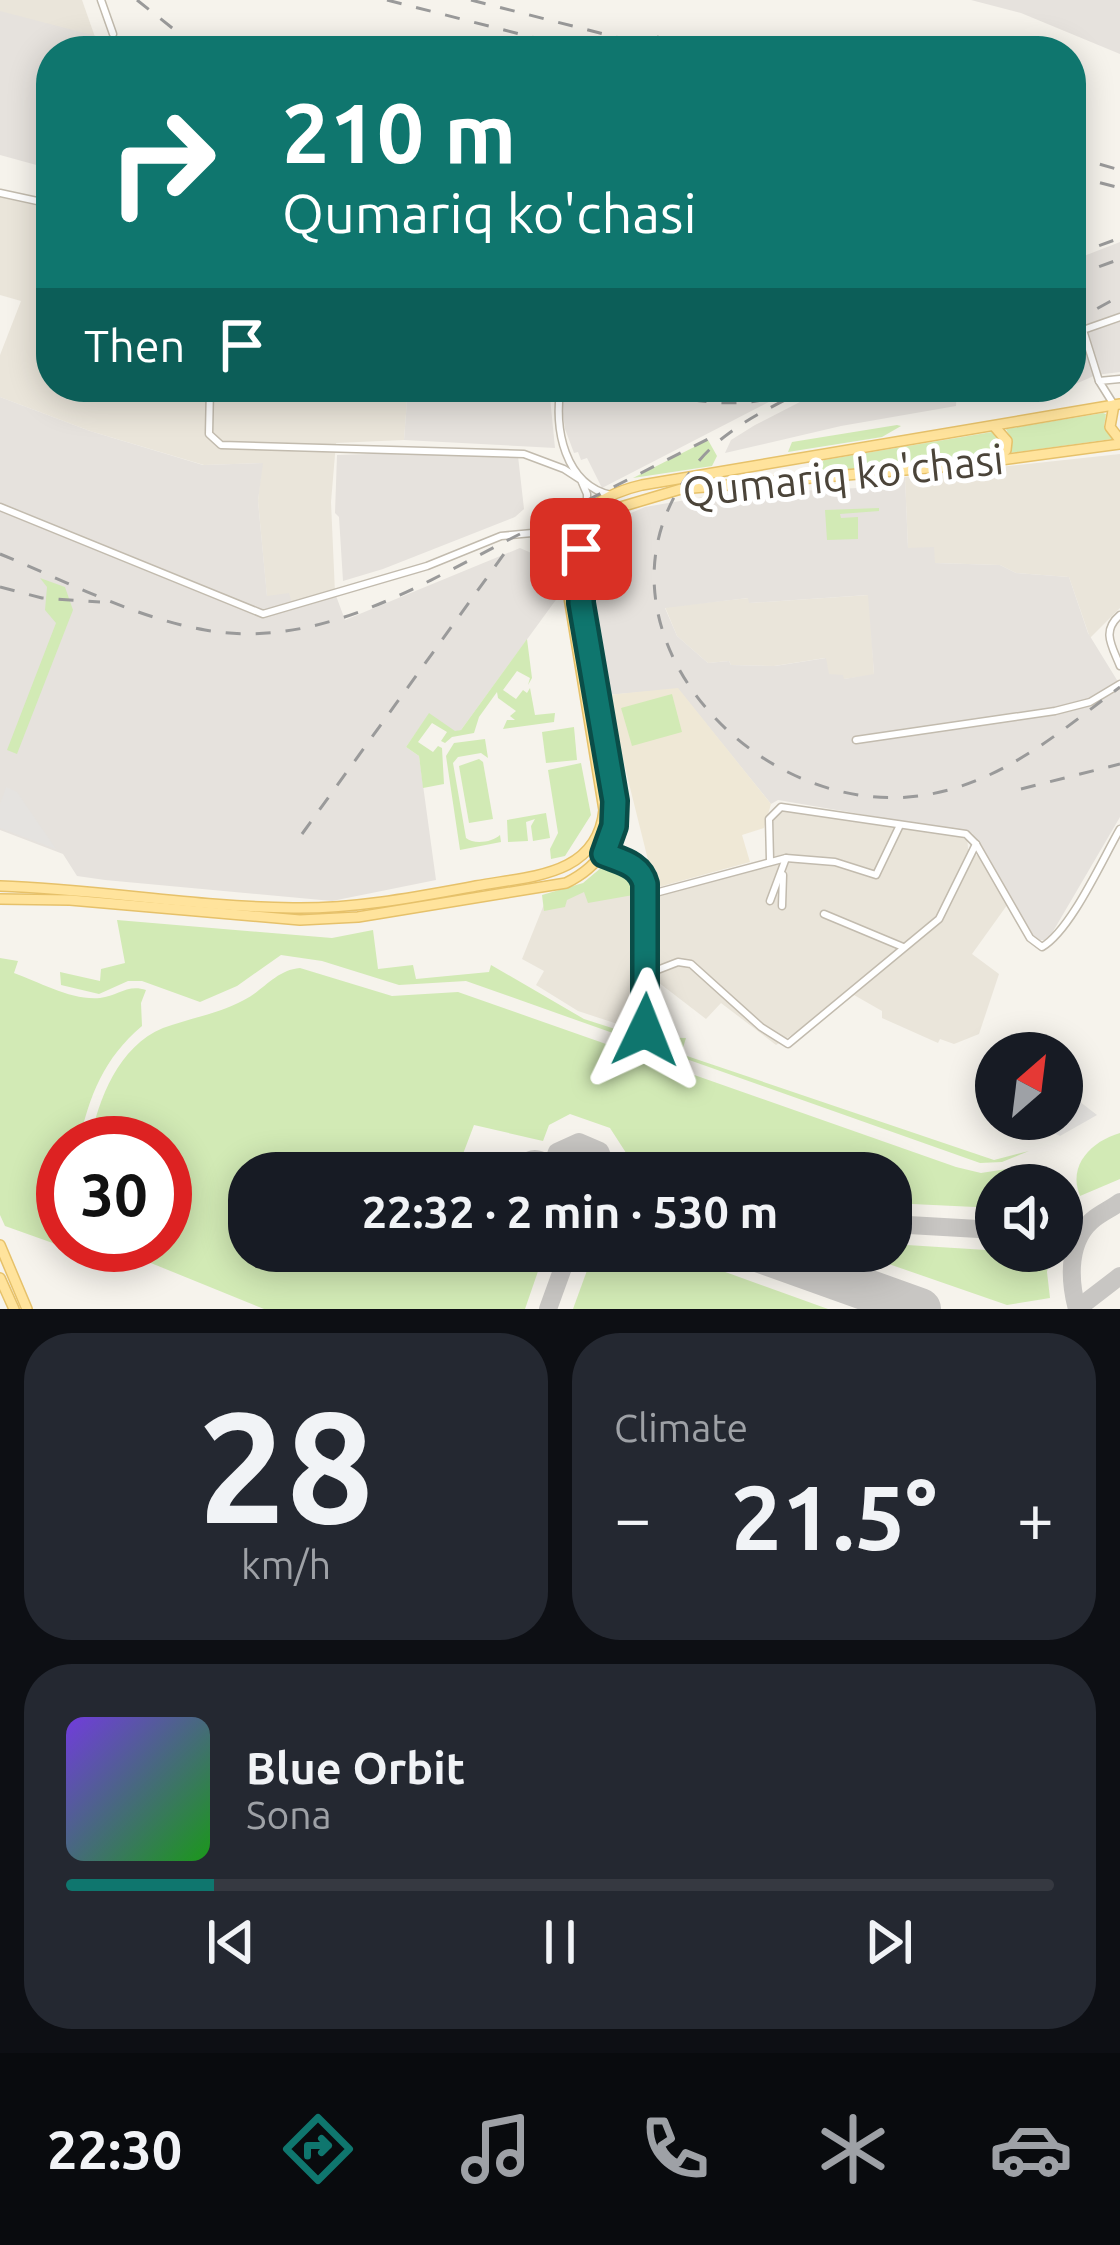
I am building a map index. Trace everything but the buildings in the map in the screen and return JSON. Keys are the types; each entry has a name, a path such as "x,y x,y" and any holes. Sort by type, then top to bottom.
{"main road":[{"name":"Qumariq ko'chasi","path":"456,896 554,872 590,850 599,834 604,810 579,579 584,542 613,508 818,454 1117,404"},
{"path":"1117,404 1110,424 1120,442"},
{"path":"992,425 1005,434 1007,444 992,461"},
{"name":"Qumariq ko'chasi","path":"0,886 112,898 297,908 559,885 584,873 604,854 612,837 616,806 565,573 571,534 587,510 611,495 702,481 817,478 992,461 1120,442"},
{"path":"817,478 812,464 818,454"},
{"name":"Qumariq ko'chasi","path":"0,899 112,898"},
{"path":"0,1245 28,1309"},
{"path":"0,1278 14,1309"}],"street":[{"path":"101,0 113,34"},
{"path":"0,193 36,201"},
{"path":"1086,329 1120,317"},
{"path":"1086,339 1101,384 1117,404"},
{"path":"1101,384 1116,380"},
{"path":"210,402 209,434 221,445 514,453 552,464 611,495"},
{"path":"0,507 262,614 407,572 501,536 543,532 575,507 587,510 587,494 566,452 560,402"},
{"path":"552,464 566,452"},
{"path":"1120,615 1109,625 1108,633 1120,666"},
{"path":"856,740 1055,711 1090,702 1120,684"},
{"path":"770,860 769,823 781,807 966,834 1030,938 1042,947 1051,942 1073,910 1120,829"},
{"path":"645,890 659,892 786,858 835,862 876,875 900,825"},
{"path":"647,974 678,962 692,964 761,1027 788,1044 941,918 976,844"},
{"path":"604,854 641,873 645,890 645,1030"},
{"path":"770,901 786,858"},
{"path":"782,872 782,905"},
{"path":"824,914 903,947"}],"shaded area":[{"path":"0,0 82,0 95,36 91,36 0,14"},
{"path":"971,0 1120,0 1120,54 1086,36"},
{"path":"0,11 96,36 36,36 36,165 0,155"},
{"path":"0,197 36,205 36,402 407,402 404,440 336,443 331,502 335,593 291,603 267,597 258,501 262,463 204,465 90,431 0,397 0,355 21,301 0,295"},
{"path":"1120,242 1120,372 1086,379 1086,255"},
{"path":"0,397 90,431 203,465 263,463 258,501 267,596 289,593 292,603 335,593 345,620 520,548 554,563 558,597 461,730 455,732 429,714 406,747 419,756 436,880 332,901 105,880 77,876 63,854 0,830"},
{"path":"407,402 550,402 555,448 404,440"},
{"path":"563,402 769,402 602,488 587,458 581,460 574,453"},
{"path":"800,402 956,402 956,406 725,453 731,440"},
{"path":"1120,454 1120,608 1090,638 1069,577 1016,573 1000,565 934,563 908,548 905,477"},
{"path":"337,455 518,456 524,509 515,517 343,581 335,513"},
{"path":"900,477 905,477 908,548 934,547 935,563 1000,565 1016,573 1069,577 1088,633 1120,685 1120,817 1048,940 1036,940 972,833 778,800 771,804 678,689 607,695 590,585 594,546 610,522 645,507 715,495 898,486","holes":["868,595 874,674 844,679 829,674 826,658 775,666 708,663 677,636 665,608 748,598 749,603"]},
{"path":"869,595 874,675 844,679 828,674 825,658 774,666 708,663 677,636 665,607 749,598 749,603"},
{"path":"678,688 771,804 764,828 742,835 750,862 655,888 607,695"},
{"path":"6,787 17,792 56,849 0,828"},
{"path":"784,808 967,835 968,849 989,864 1010,901 972,954 999,974 980,1032 954,1044 940,1039 938,1043 882,1018 882,1011 854,995 776,1045 721,1003 706,1019 654,979 648,1034 578,1011 536,985 544,971 522,959 547,897 617,872 644,894 770,867 771,819"},
{"path":"1083,1104 1097,1115 1083,1123"}],"green space":[{"path":"1103,413 1104,427 1112,439 1010,453 1012,441 1006,429"},
{"path":"901,426 882,437 788,452 792,442"},
{"path":"992,432 1000,442 994,455 826,473 818,467 824,460"},
{"path":"708,440 717,456 712,466 633,478"},
{"path":"879,508 840,514 841,518 858,517 858,539 827,540 825,510"},
{"path":"40,578 65,587 73,610 17,754 7,750 56,623 45,610 47,587"},
{"path":"527,639 532,678 528,685 530,678 517,671 503,690 516,699 530,688 535,715 555,713 554,722 503,729 507,720 515,720 510,716 516,711 497,692 474,733 445,743 441,741 447,732 432,723 418,742 433,752 442,748 444,784 423,788 419,756 406,747 429,713 455,731 461,730"},
{"path":"672,694 682,732 632,746 621,708"},
{"path":"574,727 577,760 546,763 542,732"},
{"path":"485,739 488,758 481,753 458,757 453,763 466,838 483,842 500,835 501,842 460,850 446,756 454,743"},
{"path":"479,759 493,819 469,823 459,766"},
{"path":"581,763 591,815 565,856 551,859 558,833 548,770"},
{"path":"546,813 550,838 533,841 535,819 526,822 528,841 508,842 507,820"},
{"path":"608,862 628,869 639,894 588,903 584,892 567,900 565,907 544,911 542,895 583,883"},
{"path":"117,920 332,938 373,930 378,969 413,965 416,979 489,972 491,965 584,1019 640,1037 686,1038 681,1054 994,1160 1029,1151 1002,1162 980,1163 466,981 399,985 322,961 281,955 237,986 200,1002 142,981 128,981 99,994 61,985 60,972 100,981 101,969 125,963"},
{"path":"0,958 18,961 14,973 79,997 146,990 142,1026 100,1079 86,1116 36,1116 36,1237 5,1226 0,1215"},
{"path":"300,968 392,996 458,992 975,1172 975,1207 912,1204 912,1152 625,1152 610,1128 570,1114 549,1125 543,1141 474,1125 464,1152 228,1152 228,1272 538,1272 525,1309 264,1309 173,1272 192,1272 192,1116 97,1116 113,1076 148,1036 234,1005 284,972"},
{"path":"1120,1133 1120,1179 1083,1195 1081,1164 1100,1142"},
{"path":"912,1245 975,1249 975,1272 1047,1272 1050,1298 1007,1305 912,1272"},
{"path":"586,1272 725,1272 828,1309 573,1309"}],"taxiway":[{"path":"557,1152 579,1142 600,1152"},
{"path":"1077,1309 1072,1273 1079,1237 1095,1218 1120,1202"},
{"path":"912,1225 975,1229"},
{"path":"548,1309 561,1272"},
{"path":"831,1272 849,1284"},
{"path":"1077,1309 1120,1276"}],"runway":[{"path":"817,1272 920,1309"}],"railway":[{"path":"137,0 182,36"},
{"path":"387,0 527,36"},
{"path":"471,0 611,36"},
{"path":"1086,160 1120,170"},
{"path":"1086,179 1120,188"},
{"path":"1086,250 1120,238"},
{"path":"1086,271 1120,259"},
{"path":"1086,315 1120,296"},
{"path":"713,402 740,402"},
{"path":"782,402 722,438 698,462 663,522 654,584 667,645 699,699 745,745 801,778 865,796 931,794 1008,766 1120,687"},
{"path":"0,554 127,608 179,624 247,634 287,631 327,622 404,593 710,438"},
{"path":"302,834 509,547"},
{"path":"0,587 42,598 100,602"},
{"path":"1021,789 1120,764"}],"route":[{"path":"581,549 581,603 615,801 614,826 604,854 632,865 645,884 645,1030"}]}
